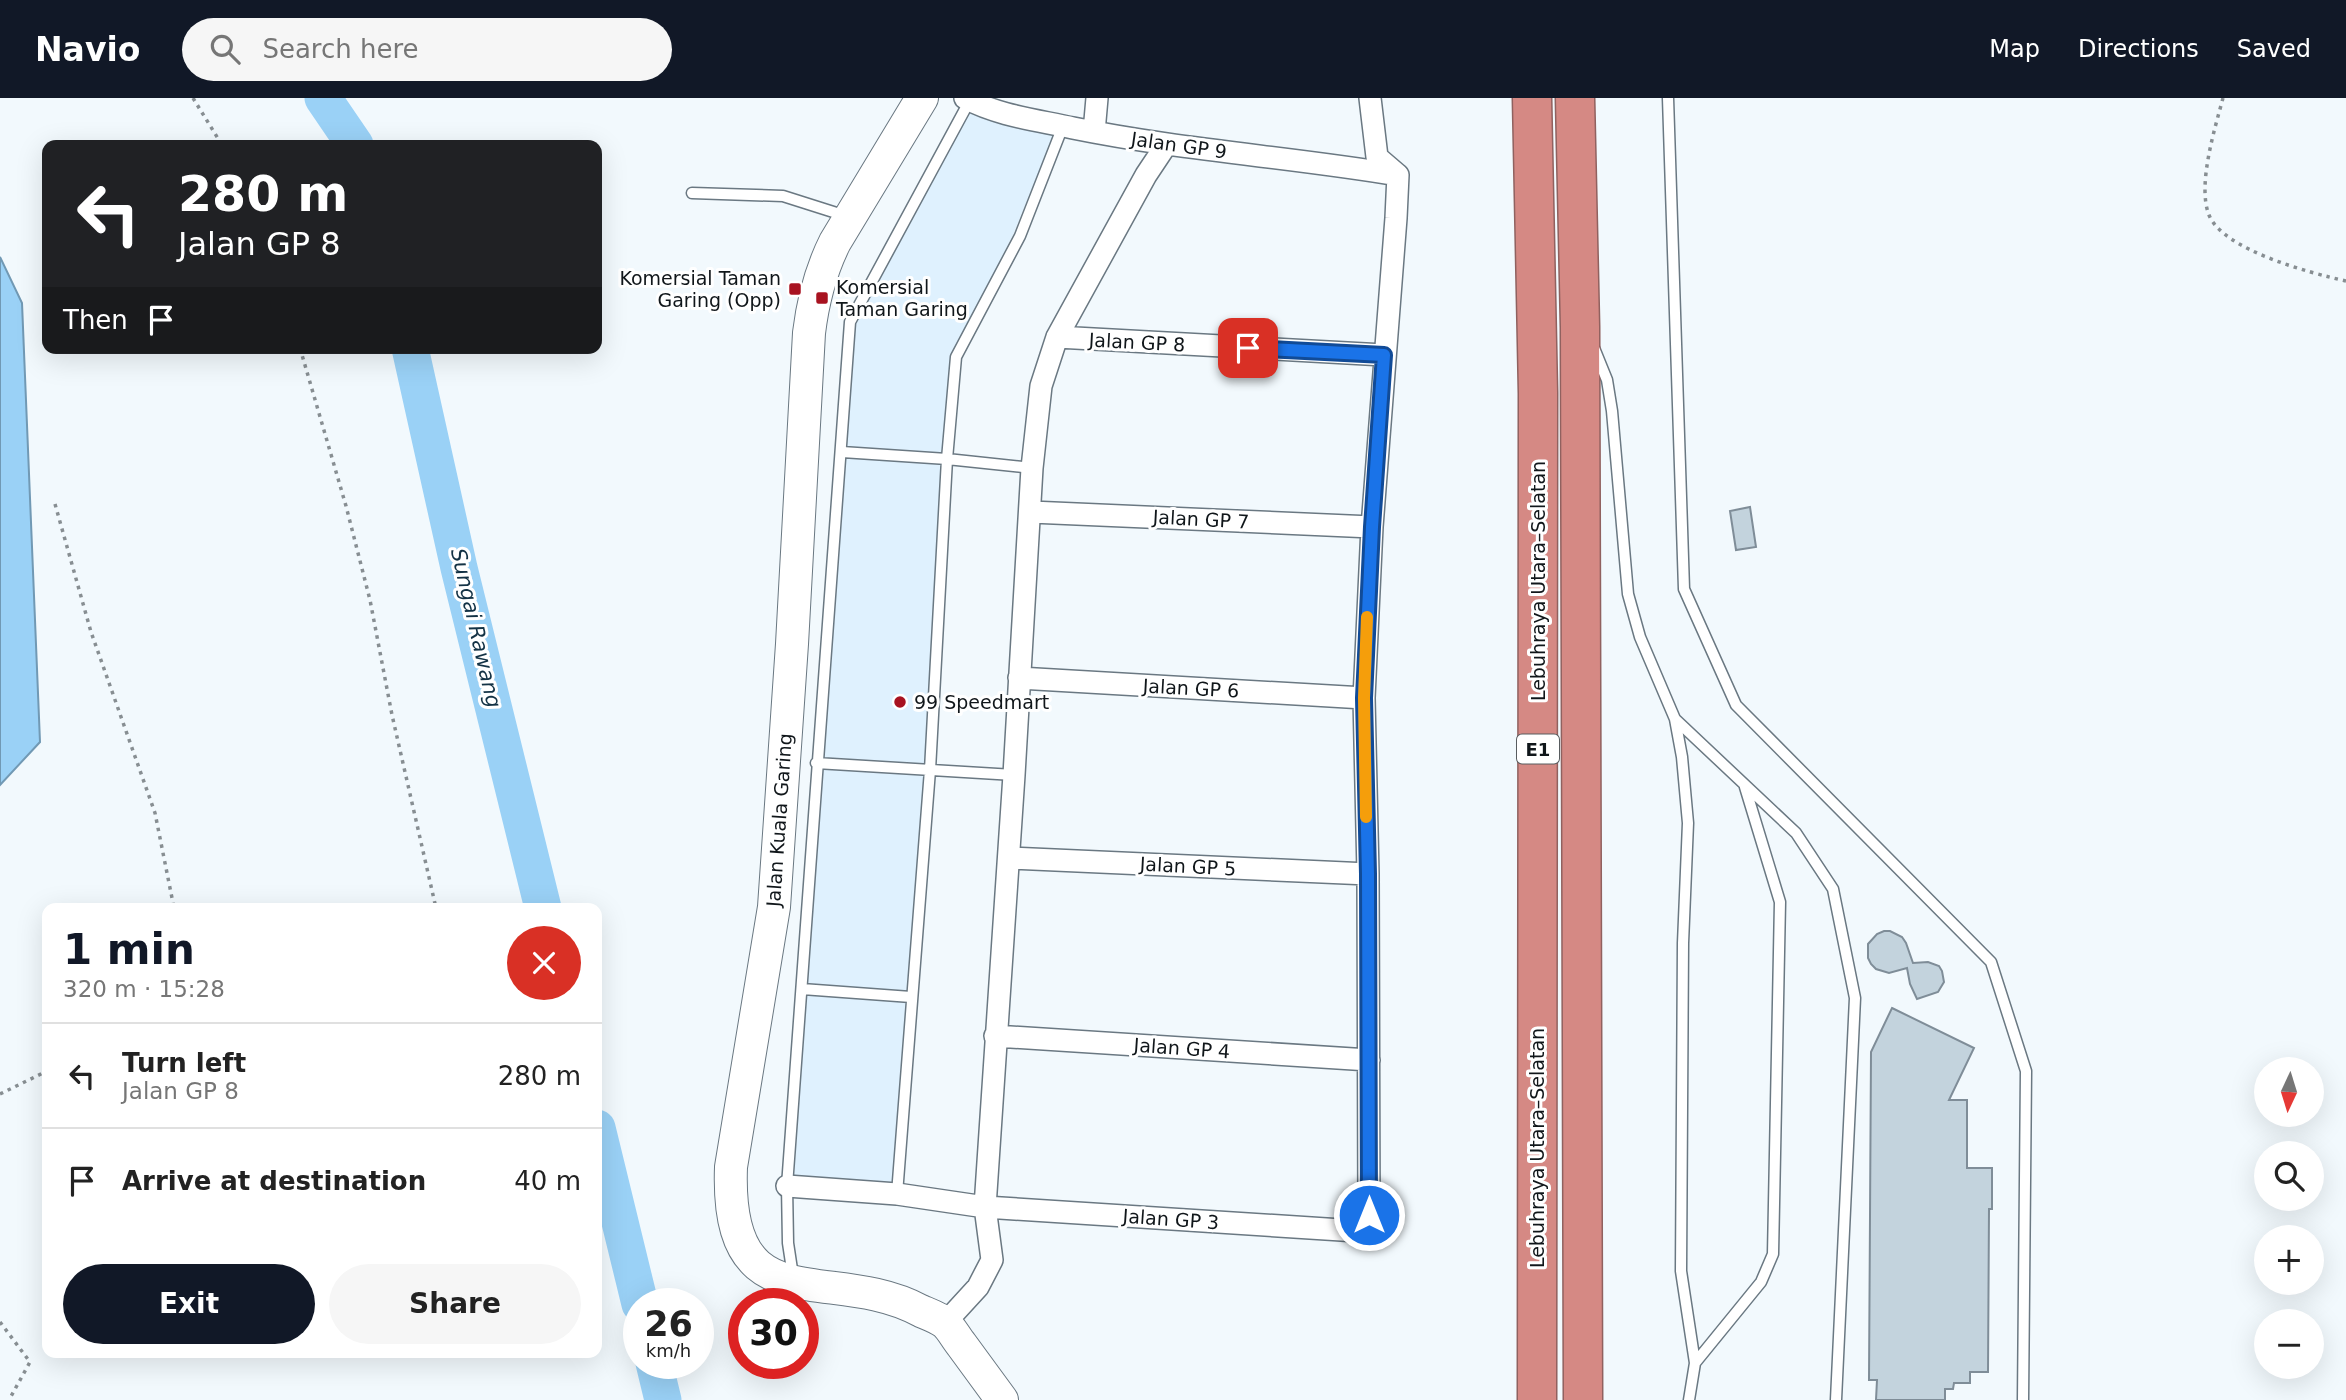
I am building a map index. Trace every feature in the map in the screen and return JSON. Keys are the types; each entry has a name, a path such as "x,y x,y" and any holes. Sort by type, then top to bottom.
{"highway":[{"name":"Lebuhraya Utara–Selatan","path":"1532,98 1538,393 1537,1400"},
{"name":"E1","path":"1575,98 1580,327 1583,1400"}],"street":[{"name":"Jalan Kuala Garing","path":"922,98 849,217 824,265 813,299 774,907 731,1167 730,1199 742,1246 764,1270 794,1282 901,1300 945,1323 1002,1400"},
{"path":"1094,132 1097,98"},
{"path":"1369,1060 1364,698 1372,527 1398,175 1377,157 1370,98"},
{"name":"Jalan GP 9","path":"967,99 1002,114 1166,145 1300,160 1398,175"},
{"path":"945,1323 978,1287 992,1260 985,1207 1032,468 1041,386 1057,337 1146,175 1166,145"},
{"name":"Jalan GP 8","path":"1057,337 1384,355"},
{"name":"Jalan GP 7","path":"1031,512 1372,527"},
{"name":"Jalan GP 6","path":"1019,678 1364,698"},
{"name":"Jalan GP 5","path":"1009,858 1368,874"},
{"name":"Jalan GP 4","path":"995,1036 1369,1060"},
{"name":"Jalan GP 3","path":"787,1186 897,1194 985,1207 1357,1231 1367,1228 1369,1215 1369,1060"}],"lane":[{"path":"1668,98 1684,589 1736,705 1991,962 2026,1071 2023,1400"},
{"path":"794,1282 788,1243 787,1186 850,322 967,99"},
{"path":"897,1194 930,770 947,458 956,357 1020,236 1063,126"},
{"path":"692,193 783,195 849,217"},
{"path":"1580,327 1598,354 1607,380 1628,594 1640,637 1675,719 1682,757 1688,823 1683,943 1681,1272 1695,1363 1689,1400"},
{"path":"842,453 947,458 1032,468"},
{"path":"1675,719 1796,833 1833,889 1855,998 1836,1400"},
{"path":"816,763 1014,775"},
{"path":"1695,1363 1760,1282 1773,1254 1780,902 1744,784"},
{"path":"802,989 911,997"}],"path":[{"path":"193,98 219,140"},
{"path":"2223,98 2208,154 2208,213 2214,224 2225,236 2260,255 2346,281"},
{"path":"302,354 346,506 369,600 435,903"},
{"path":"55,504 91,632 155,813 173,903"},
{"path":"0,1094 42,1073"},
{"path":"0,1322 30,1362 9,1400"}],"shaded area":[{"path":"969,113 1055,132 1013,235 952,356 934,592 925,783 892,1185 794,1178 854,324"}],"water":[{"path":"0,257 22,303 40,742 0,785"}],"building":[{"path":"1750,507 1756,547 1736,550 1730,511"},
{"path":"1884,931 1902,937 1913,963 1928,962 1939,966 1944,982 1938,992 1917,999 1907,968 1889,973 1876,969 1871,964 1868,944"},
{"path":"1892,1008 1974,1048 1949,1100 1967,1100 1967,1168 1992,1168 1992,1209 1989,1209 1988,1372 1970,1372 1970,1383 1954,1383 1953,1389 1945,1389 1945,1400 1876,1400 1877,1380 1869,1380 1871,1052"}],"waterway":[{"name":"Sungai Rawang","path":"323,98 352,140"},
{"name":"Sungai Rawang","path":"411,354 459,568 542,903"},
{"name":"Sungai Rawang","path":"602,1148 636,1288"},
{"name":"Sungai Rawang","path":"658,1379 663,1400"}],"slow traffic":[{"path":"1366,817 1364,698 1367,617"}],"place":[{"name":"Komersial Taman Garing (Opp)","path":"795,289"},
{"name":"Komersial Taman Garing","path":"822,298"},
{"name":"99 Speedmart","path":"900,702"}],"route":[{"path":"1248,348 1384,355 1364,698 1368,874 1369,1215"}]}
